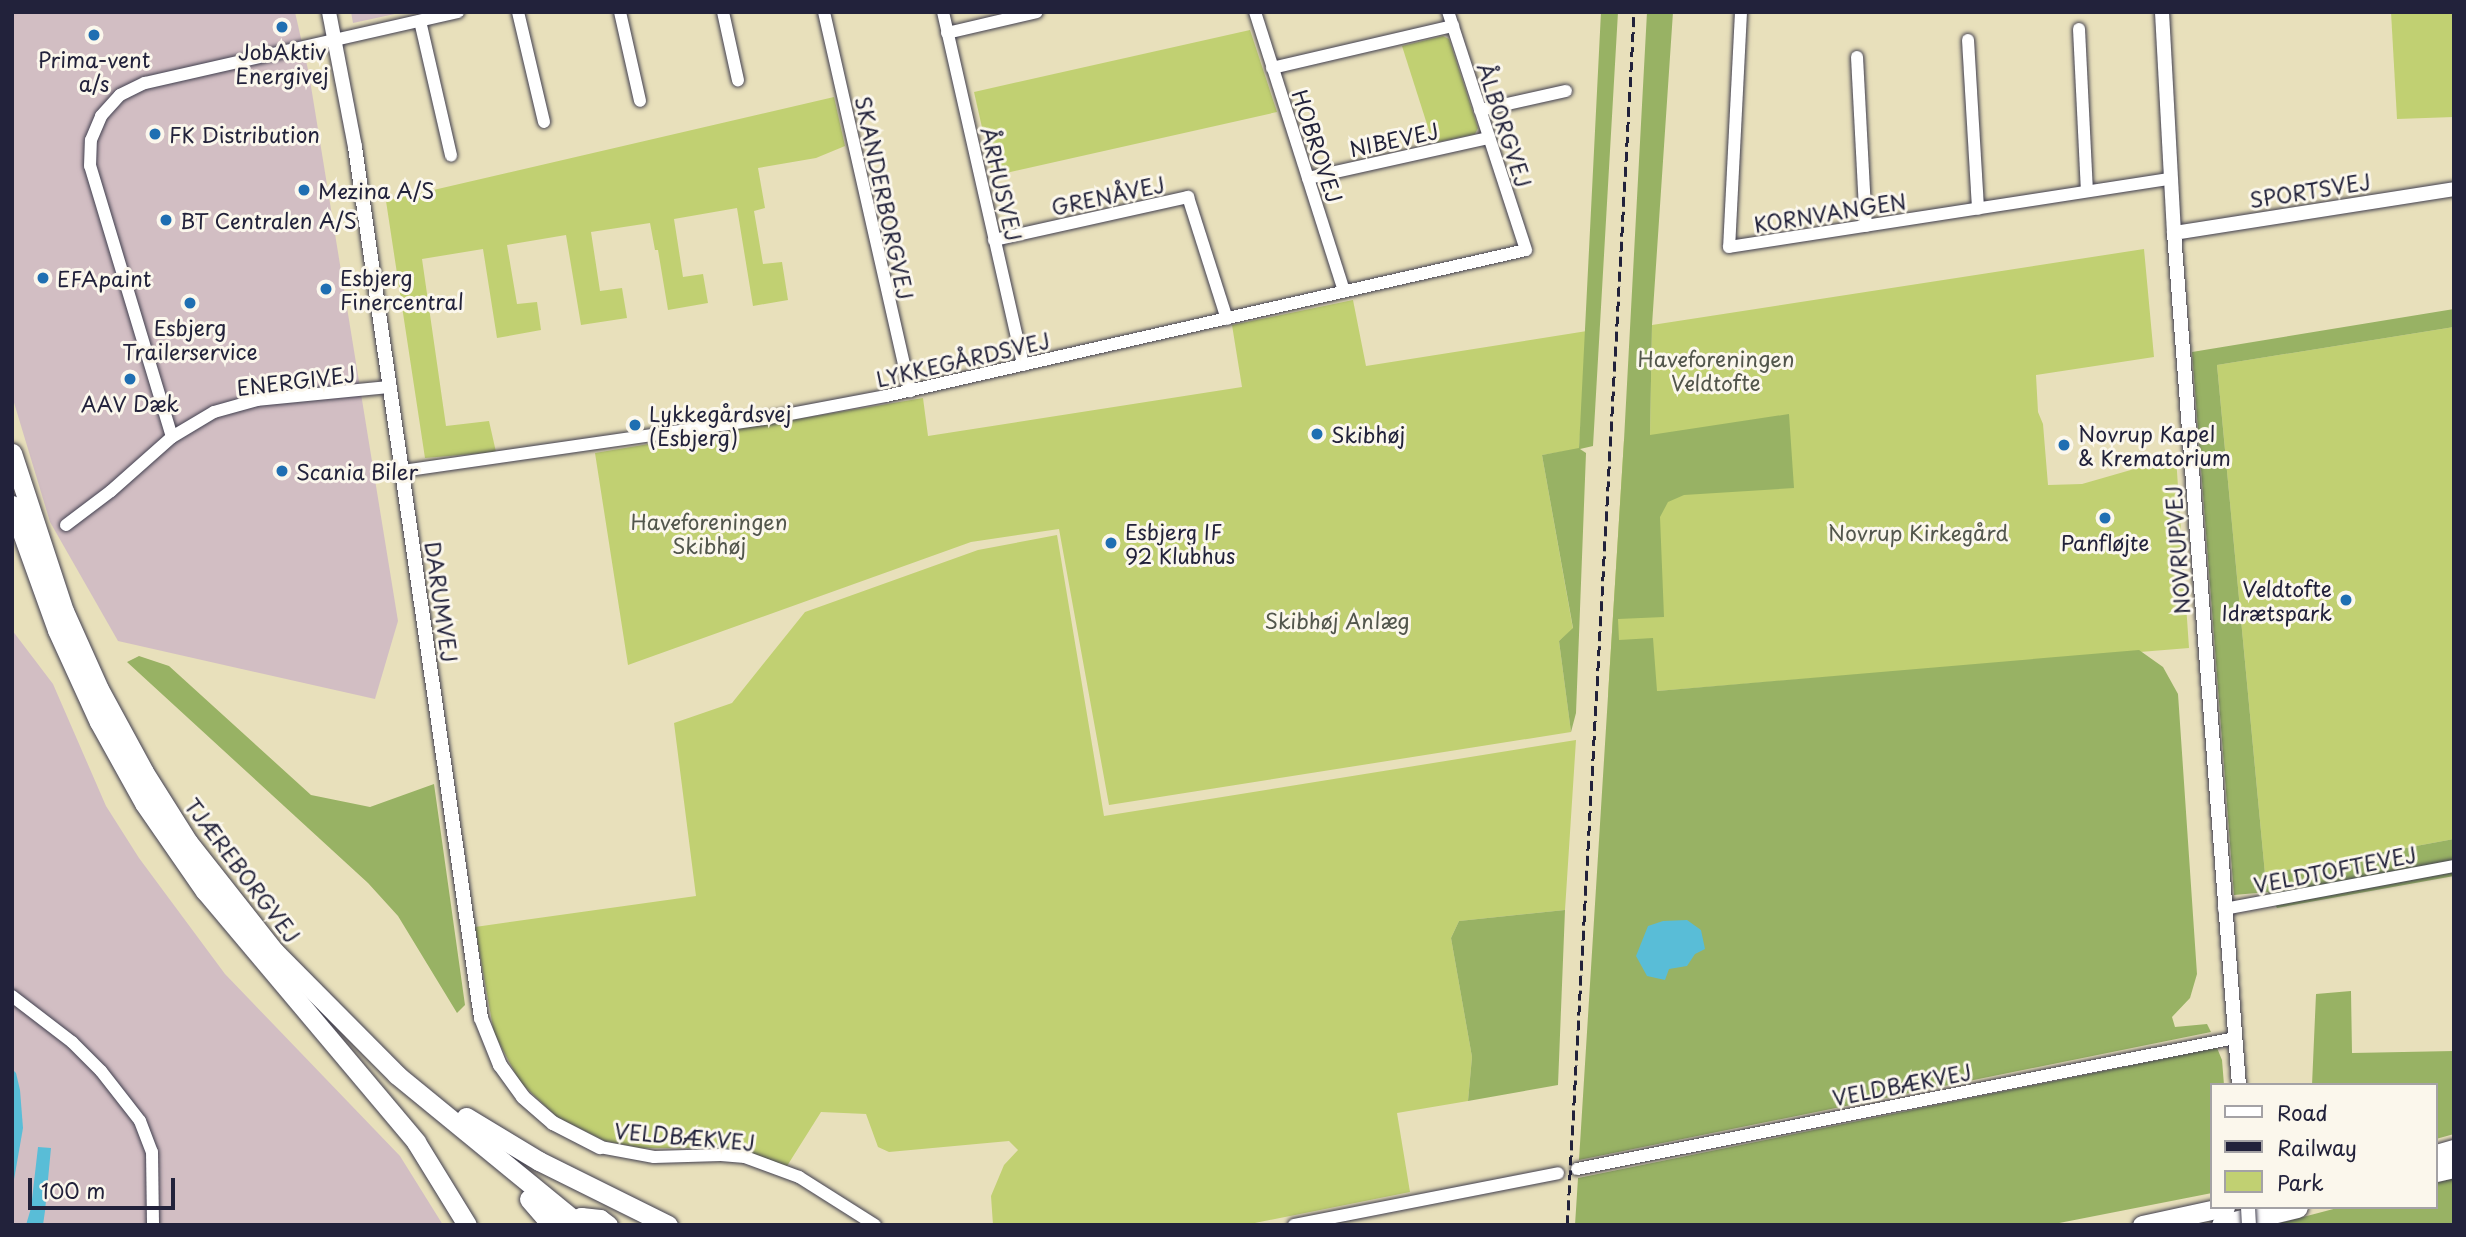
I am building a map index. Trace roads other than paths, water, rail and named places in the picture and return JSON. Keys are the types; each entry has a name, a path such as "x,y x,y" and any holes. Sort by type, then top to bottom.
{"highway":[{"name":"TJÆREBORGVEJ","path":"12,453 64,611 99,689 144,772 188,842 232,900 305,984 397,1075 568,1222"},
{"name":"TJÆREBORGVEJ","path":"12,505 57,630 112,745 145,803 205,891 277,980 416,1142 467,1225"},
{"name":"TJÆREBORGVEJ","path":"277,980 389,1083 529,1199 552,1225"},
{"path":"374,1051 486,1131 595,1190 668,1225"},
{"path":"2142,1225 2216,1209"},
{"path":"2222,1225 2289,1209"},
{"path":"568,1222 591,1217 608,1225"}],"street":[{"name":"DARUMVEJ","path":"328,12 351,124 484,1027 500,1065 530,1104 566,1132 600,1147"},
{"path":"172,437 90,166 95,128 105,110 120,95 145,83 458,12"},
{"path":"518,12 544,122"},
{"path":"620,12 640,101"},
{"path":"723,12 738,80"},
{"name":"SKANDERBORGVEJ","path":"824,12 910,391"},
{"name":"ÅRHUSVEJ","path":"943,12 1023,365"},
{"path":"947,33 1037,12"},
{"name":"HOBROVEJ","path":"1255,12 1344,291"},
{"name":"ÅLBORGVEJ","path":"1448,12 1526,250"},
{"name":"KORNVANGEN","path":"1741,12 1728,247 2170,179"},
{"name":"NOVRUPVEJ","path":"2162,12 2170,179 2239,1083"},
{"path":"420,21 451,155"},
{"path":"1272,68 1453,26"},
{"path":"2079,29 2087,191"},
{"path":"1968,40 1978,209"},
{"path":"1857,57 1866,226"},
{"path":"1480,110 1566,91"},
{"name":"NIBEVEJ","path":"1308,178 1489,138"},
{"name":"SPORTSVEJ","path":"2174,233 2454,189"},
{"name":"GRENÅVEJ","path":"994,240 1188,197 1227,319"},
{"name":"LYKKEGÅRDSVEJ","path":"402,471 764,419 910,391 1526,250"},
{"name":"ENERGIVEJ","path":"66,525 111,491 172,437 214,412 257,400 390,387"},
{"name":"VELDTOFTEVEJ","path":"2224,909 2454,866"},
{"path":"12,996 41,1016 82,1052 101,1071 139,1121 152,1152 153,1225"},
{"name":"VELDBÆKVEJ","path":"1577,1169 2235,1038"},
{"name":"VELDBÆKVEJ","path":"600,1147 654,1157 721,1154 745,1157 799,1177 876,1225"},
{"path":"1294,1225 1558,1173"}],"water":[{"path":"1687,920 1701,930 1705,949 1695,954 1687,966 1669,969 1665,980 1647,976 1636,956 1648,926 1663,921"},
{"path":"12,1069 16,1073 20,1090 23,1128 12,1191"},
{"path":"38,1147 51,1148 43,1225 26,1225 31,1208"}],"railway":[{"path":"1567,1225 1634,12"}],"place":[{"name":"JobAktiv Energivej","path":"282,27"},
{"name":"Prima-vent a/s","path":"94,35"},
{"name":"FK Distribution","path":"155,134"},
{"name":"Mezina A/S","path":"304,190"},
{"name":"BT Centralen A/S","path":"166,220"},
{"name":"EFApaint","path":"43,278"},
{"name":"Esbjerg Finercentral","path":"326,289"},
{"name":"Esbjerg Trailerservice","path":"190,303"},
{"name":"AAV Dæk","path":"130,379"},
{"name":"Lykkegårdsvej (Esbjerg)","path":"635,425"},
{"name":"Skibhøj","path":"1317,434"},
{"name":"Novrup Kapel & Krematorium","path":"2064,445"},
{"name":"Scania Biler","path":"282,471"},
{"name":"Panfløjte","path":"2105,518"},
{"name":"Esbjerg IF 92 Klubhus","path":"1111,543"},
{"name":"Veldtofte Idrætspark","path":"2346,600"}],"park label":[{"name":"Haveforeningen Veldtofte","path":"1716,370"},
{"name":"Novrup Kirkegård","path":"1918,532"},
{"name":"Haveforeningen Skibhøj","path":"709,533"},
{"name":"Skibhøj Anlæg","path":"1337,620"}]}
